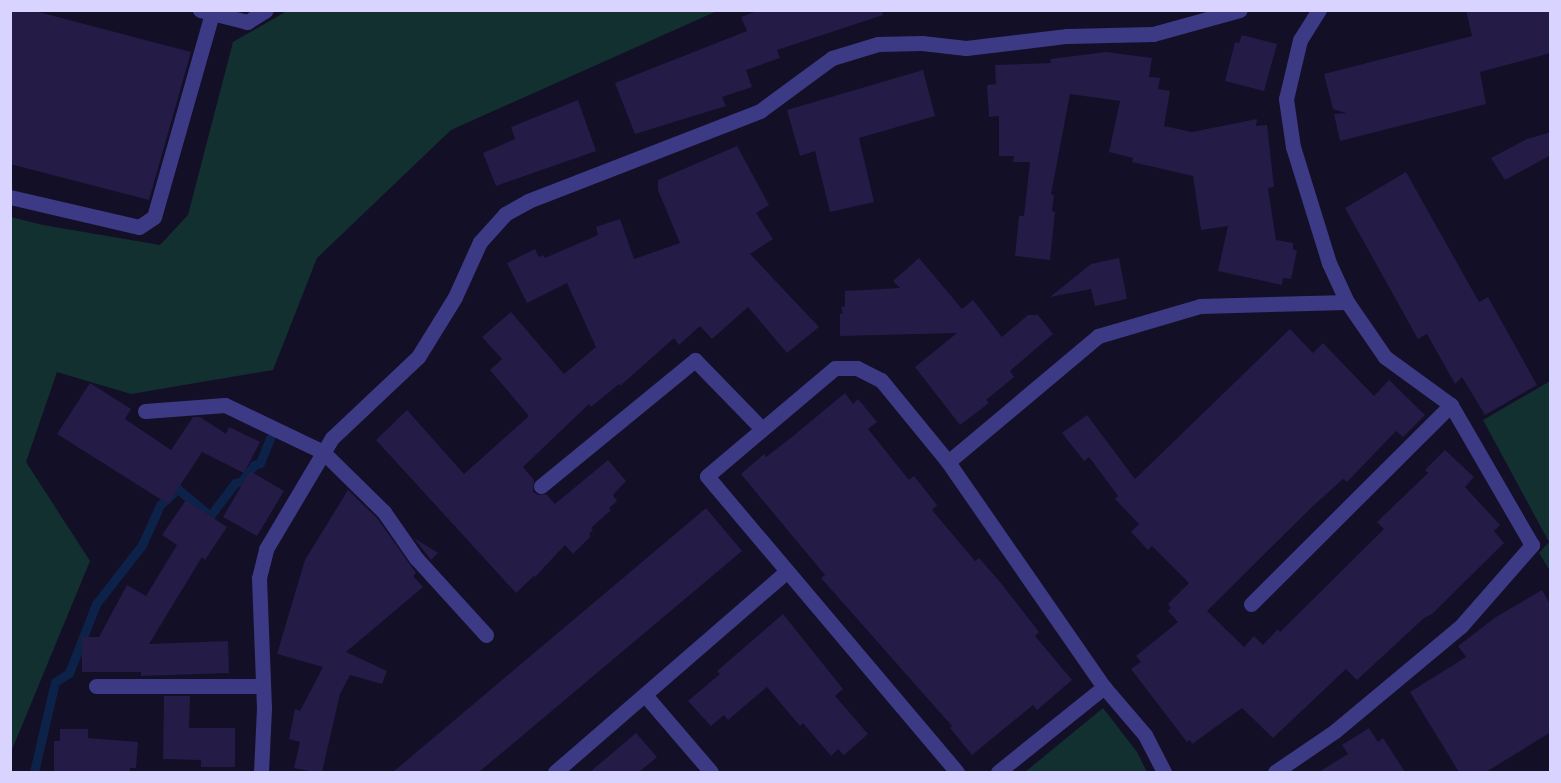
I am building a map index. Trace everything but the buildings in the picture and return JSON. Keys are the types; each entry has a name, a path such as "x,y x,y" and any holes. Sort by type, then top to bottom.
{"street":[{"path":"10,197 139,227 154,217 206,12 247,22 266,10"},
{"path":"261,772 263,686 259,578 264,555 299,490 332,438 418,357 455,297 480,242 505,214 528,201 760,111 832,58 878,44 922,43 966,48 1067,36 1153,34 1240,10"},
{"path":"1275,772 1335,731 1461,626 1532,544 1451,405 1385,357 1347,302 1329,262 1293,147 1286,99 1300,39 1319,10"},
{"path":"948,462 1098,336 1200,306 1347,302"},
{"path":"541,486 695,360 762,429"},
{"path":"957,772 706,476 835,368 856,368 881,380 948,462 1104,687 1145,735 1164,772"},
{"path":"145,411 225,405 323,452 384,512 416,558 486,635"},
{"path":"1251,604 1451,405"},
{"path":"555,772 787,571"},
{"path":"96,686 263,686"},
{"path":"998,772 1104,687"},
{"path":"645,695 711,772"}],"green space":[{"path":"287,11 717,11 451,130 317,258 273,370 131,394 57,372 26,462 90,561 11,752 11,217 43,225 160,245 188,215 233,42"},
{"path":"1550,381 1550,571 1539,553 1549,542 1483,420"},
{"path":"1103,708 1137,752 1147,772 1025,772"}],"waterway":[{"path":"34,772 55,682 69,673 96,604 142,545 160,505 178,489 210,516 235,483 242,481 254,465 260,463 270,438"}]}
